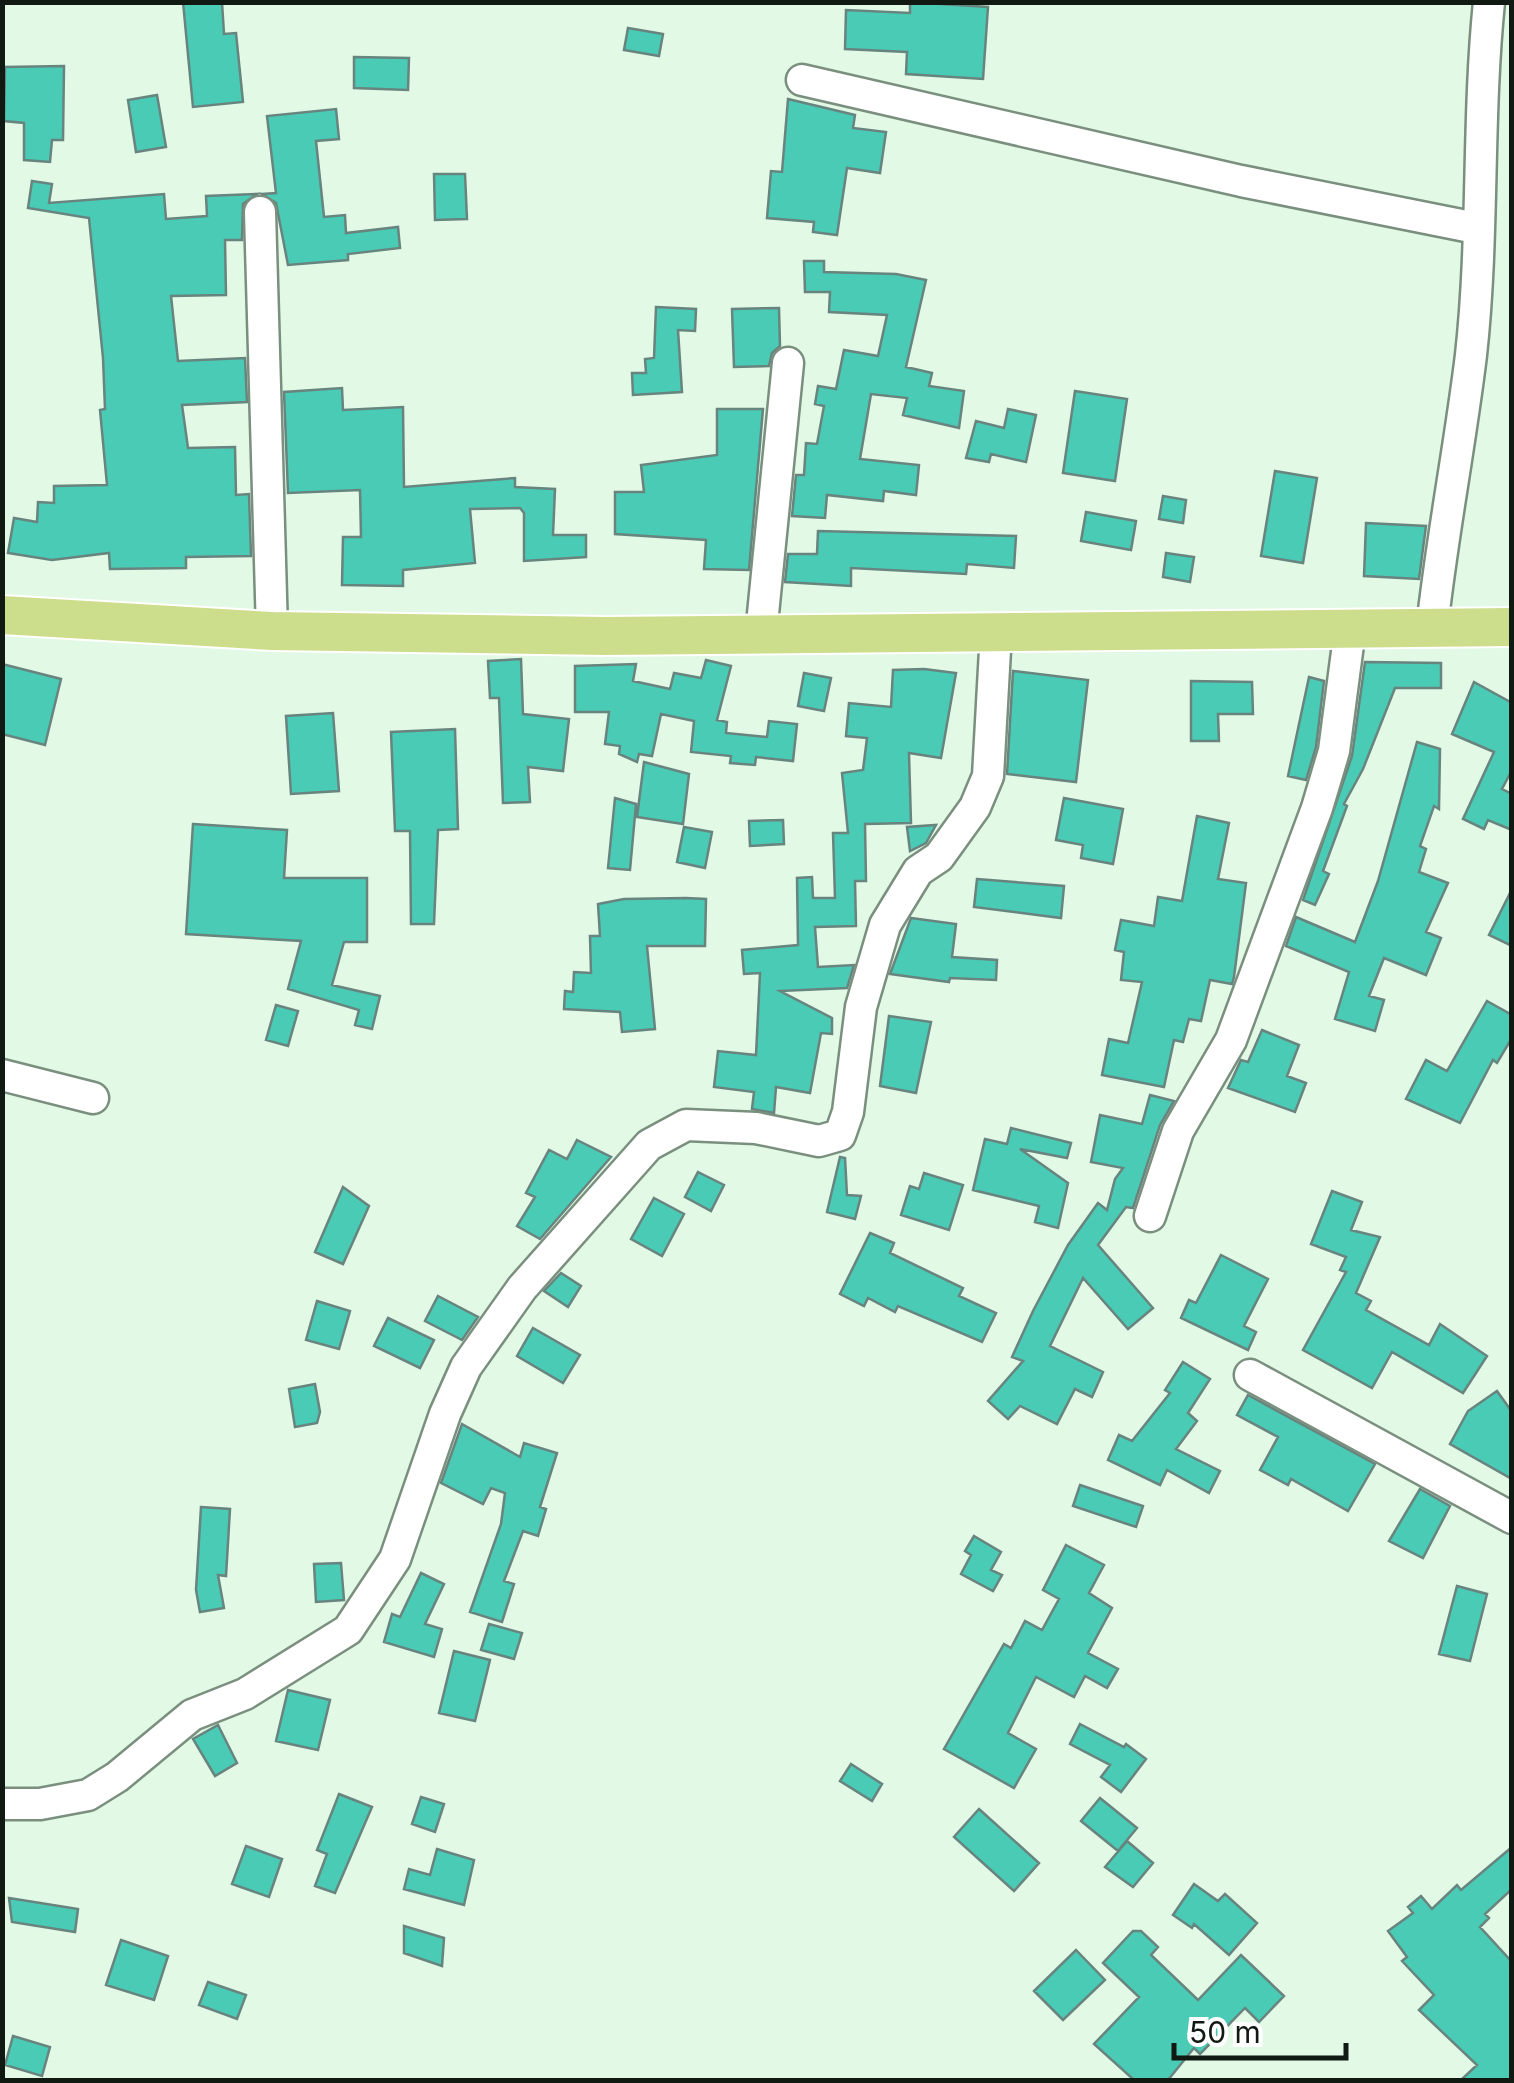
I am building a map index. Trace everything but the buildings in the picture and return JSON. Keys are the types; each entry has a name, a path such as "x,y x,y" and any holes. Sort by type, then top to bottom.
{"main road":[{"path":"2,614 272,631 761,634 1512,627"}],"street":[{"path":"1432,628 1444,516 1471,353 1480,82 1488,2"},
{"path":"802,80 1241,182 1476,228"},
{"path":"260,212 272,631"},
{"path":"761,634 788,363"},
{"path":"1150,1216 1178,1131 1231,1040 1317,808 1334,751 1350,628"},
{"path":"2,1804 40,1804 88,1795 117,1777 192,1714 245,1694 348,1630 395,1559 445,1414 466,1367 522,1288 649,1145 686,1124 756,1128 819,1140 840,1135 848,1112 861,1007 885,926 918,871 939,857 974,807 988,776 996,632"},
{"path":"2,1075 93,1098"},
{"path":"1250,1375 1512,1518"}]}
